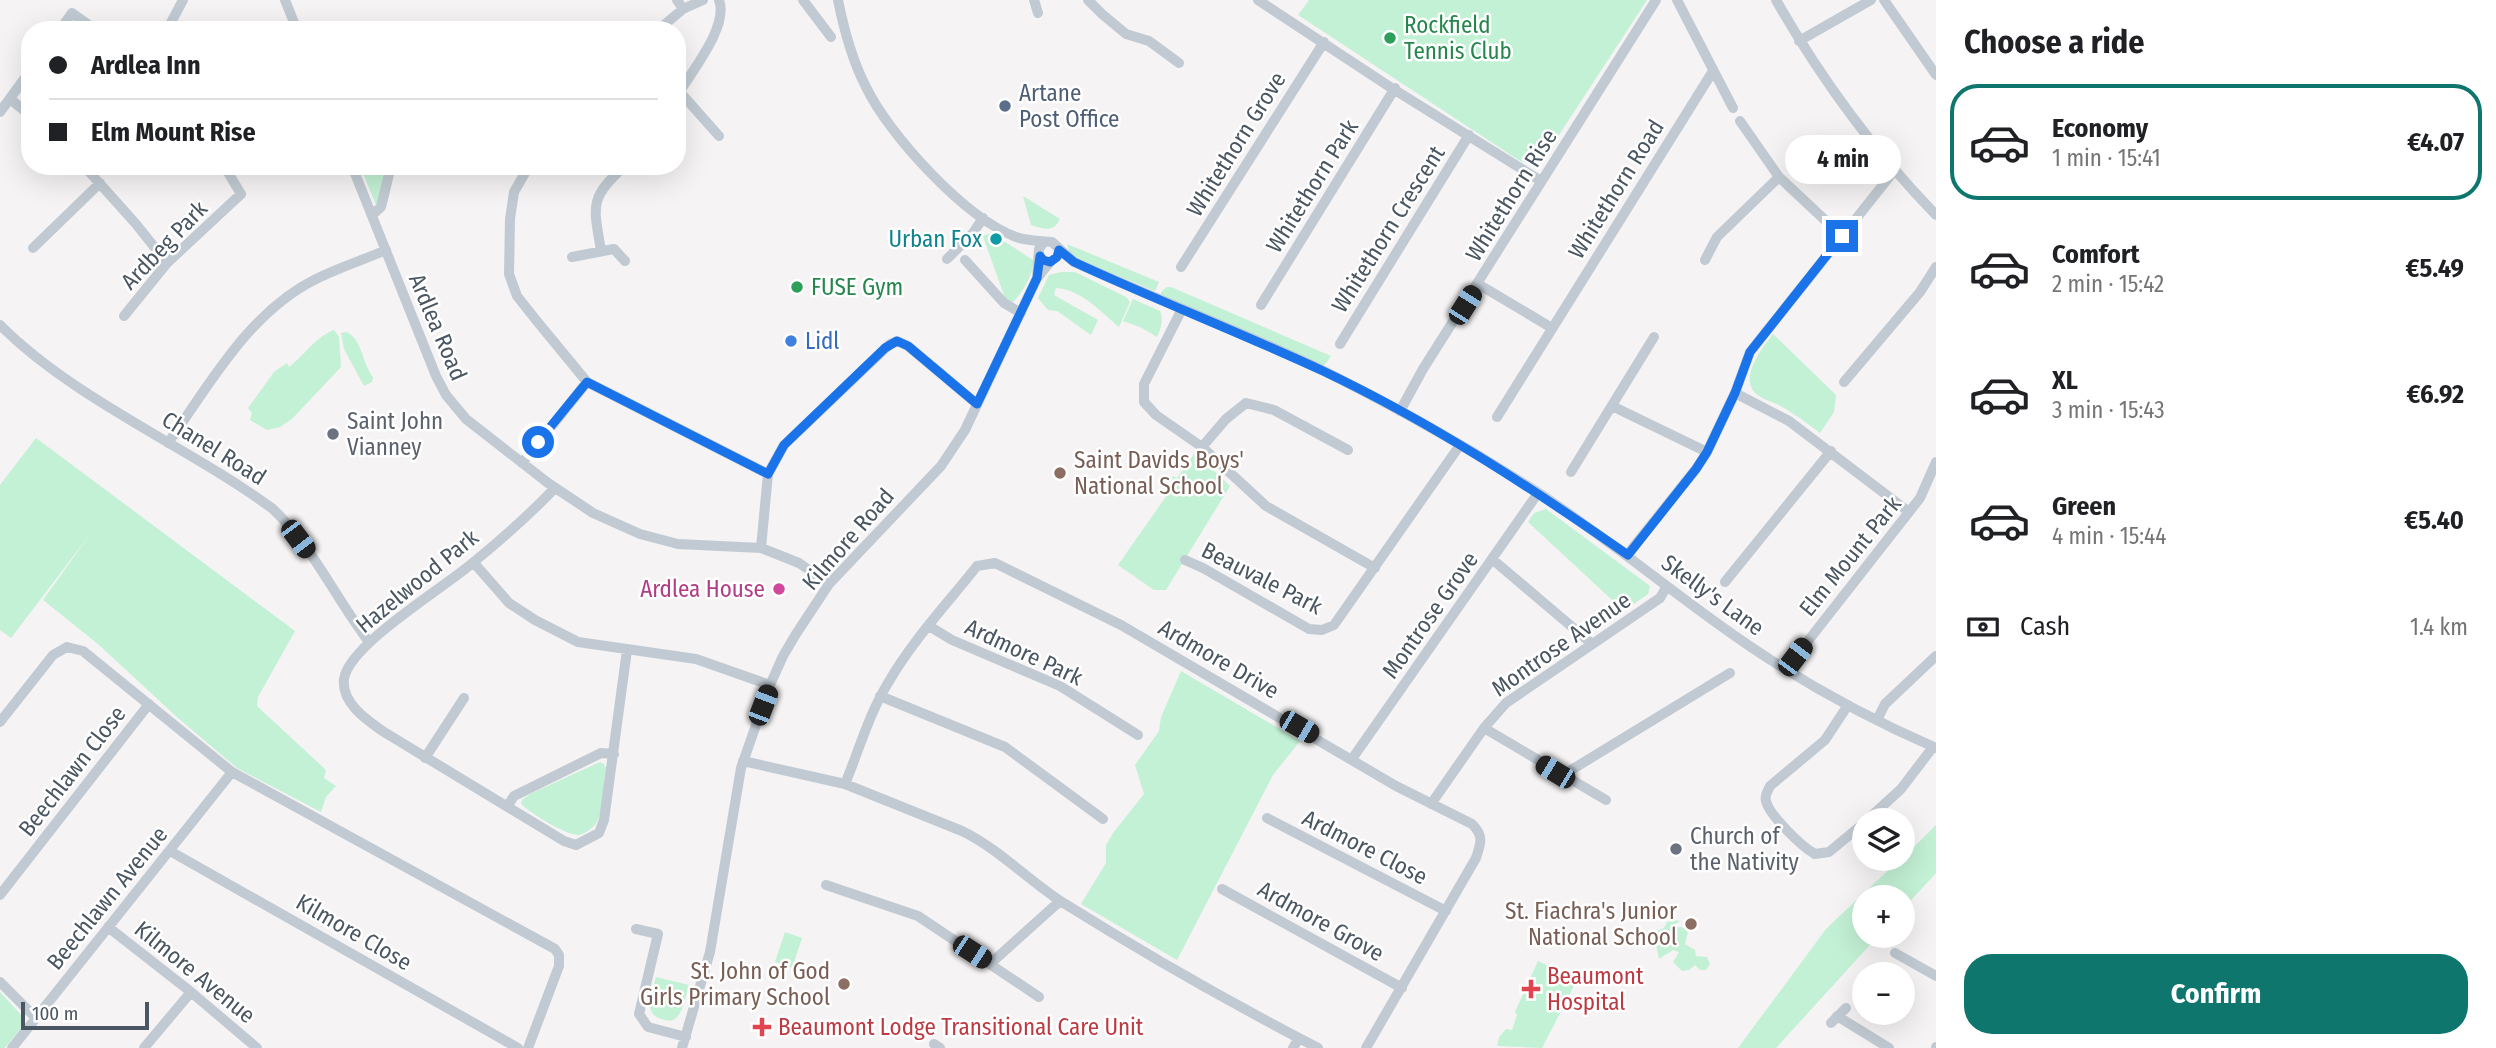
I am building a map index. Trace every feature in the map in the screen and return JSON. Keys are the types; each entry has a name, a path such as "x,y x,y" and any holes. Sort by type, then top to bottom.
{"street":[{"path":"172,21 183,0"},
{"path":"285,0 293,21"},
{"path":"666,21 680,5 703,0"},
{"path":"686,80 720,23 722,9 719,0"},
{"path":"803,0 831,37"},
{"path":"838,0 858,69 872,99 884,118 929,171 983,218 1017,237 1043,260 1051,261 1057,257 1059,250 1052,242 1043,243 1017,237"},
{"path":"1034,0 1038,13"},
{"path":"1088,0 1101,15 1126,34 1149,41 1179,63"},
{"path":"1258,0 1541,181"},
{"name":"Whitethorn Rise","path":"1400,411 1423,369 1656,0"},
{"path":"1677,0 1733,108"},
{"path":"1776,0 1799,41 1851,118 1936,215"},
{"path":"1799,41 1871,0"},
{"path":"1884,0 1936,75"},
{"path":"66,21 72,13 83,21"},
{"name":"Whitethorn Grove","path":"1181,268 1324,42"},
{"name":"Whitethorn Road","path":"1497,417 1713,71"},
{"path":"0,112 21,84"},
{"name":"Whitethorn Park","path":"1261,305 1395,88"},
{"path":"10,99 21,108"},
{"path":"686,102 719,136"},
{"path":"1740,121 1779,177 1842,236"},
{"name":"Whitethorn Crescent","path":"1340,344 1469,135"},
{"path":"1628,555 1707,452 1735,393 1750,352 1894,170"},
{"path":"92,175 167,263"},
{"name":"Ardbeg Park","path":"124,316 167,263 241,194 229,175"},
{"name":"Ardlea Road","path":"356,175 420,338 446,396 466,419 555,488 593,513 640,534 678,544 761,548 799,563 829,584"},
{"path":"372,215 381,206 389,175"},
{"path":"524,175 514,191 509,274 517,296 587,382 768,474"},
{"path":"601,251 595,205 602,188 616,175"},
{"path":"1705,260 1717,237 1779,177"},
{"path":"33,248 100,183"},
{"path":"947,259 973,233 983,218"},
{"path":"1040,255 1043,243"},
{"path":"572,257 614,248 625,261"},
{"path":"168,443 236,347 262,319 315,279 386,250"},
{"name":"Skelly's Lane","path":"1059,250 1074,262 1324,372 1460,445 1538,493 1628,555 1741,640 1786,669 1848,705 1935,748"},
{"name":"Kilmore Road","path":"1037,278 1040,255"},
{"path":"965,261 1004,303 1020,313"},
{"name":"Kilmore Road","path":"682,1048 710,952 743,761 783,656 829,584 941,466 965,430 1037,278 1051,261"},
{"name":"Skelly's Lane","path":"1051,261 1074,262"},
{"path":"1844,382 1920,292 1936,267"},
{"path":"1478,284 1552,328"},
{"path":"1182,309 1144,384 1144,402 1156,415 1202,447 1266,506 1375,568"},
{"name":"Chanel Road","path":"0,325 35,356 84,390 258,499 286,522 369,642"},
{"path":"1571,472 1654,337"},
{"path":"761,548 768,474 784,445 893,342 900,341 908,346 977,404"},
{"path":"522,463 587,382"},
{"path":"1735,393 1789,421 1909,512"},
{"path":"1202,447 1226,419 1246,403 1274,410 1348,450"},
{"path":"1612,406 1707,452"},
{"name":"Beauvale Park","path":"1185,560 1309,629 1322,630 1334,625 1460,445"},
{"path":"1725,582 1831,451"},
{"name":"Elm Mount Park","path":"1786,669 1920,498 1936,462"},
{"name":"Hazelwood Park","path":"555,488 474,563 369,642 347,670 344,681 350,703 373,725 425,758 508,805 564,841 576,845 599,833 604,820 627,650"},
{"name":"Montrose Grove","path":"1352,758 1538,493"},
{"path":"1492,559 1591,643"},
{"path":"474,563 509,603 578,642 696,659 770,685"},
{"name":"Ardmore Drive","path":"845,784 880,696 901,662 977,566 995,563 1121,625 1430,804 1472,824 1480,832 1482,840 1476,858 1366,1048"},
{"name":"Montrose Avenue","path":"1430,804 1484,728 1506,703 1660,598 1667,586"},
{"name":"Ardmore Park","path":"929,626 951,639 1060,686 1138,735"},
{"path":"0,722 53,655 67,647 83,650 232,772 555,949 559,955 559,966 528,1048"},
{"path":"1877,720 1885,704 1936,656"},
{"path":"1563,775 1730,673"},
{"path":"880,696 1005,747 1103,819"},
{"path":"425,758 464,698"},
{"name":"Beechlawn Close","path":"0,895 149,704"},
{"path":"1848,705 1825,740 1770,786 1765,796 1766,804 1786,828 1815,854 1829,852 1852,833"},
{"path":"1484,728 1606,800"},
{"path":"1880,808 1901,789 1935,748"},
{"path":"508,805 514,796 601,753 614,754"},
{"path":"743,761 845,784 979,839 1060,901 1318,1048"},
{"name":"Beechlawn Avenue","path":"12,1048 232,772"},
{"name":"Ardmore Close","path":"1267,818 1446,911"},
{"name":"Kilmore Close","path":"170,851 518,1048"},
{"path":"826,885 918,916 1040,997"},
{"name":"Ardmore Grove","path":"1222,888 1402,988"},
{"path":"990,964 1060,901"},
{"name":"Kilmore Avenue","path":"108,927 257,1048"},
{"path":"636,929 658,934 639,1014 648,1027 686,1037"},
{"path":"1895,953 1936,976"},
{"path":"0,982 35,1017"},
{"path":"144,1048 191,992"},
{"path":"1846,1008 1834,1019 1889,1048"},
{"path":"1293,1048 1299,1038"}],"green space":[{"path":"1309,0 1647,0 1542,161 1532,165 1520,161 1298,15"},
{"path":"364,175 385,175 376,205"},
{"path":"1023,196 1060,219 1048,229 1031,225"},
{"path":"991,233 1033,260 1027,282 1013,302 1006,301 983,236"},
{"path":"1067,244 1159,282 1155,291 1079,260 1070,253"},
{"path":"1075,272 1126,297 1130,302 1119,327 1090,302 1065,290 1056,288 1054,295 1098,320 1091,335 1057,311 1048,310 1038,298 1049,275"},
{"path":"1167,287 1331,356 1324,366 1161,295"},
{"path":"1133,299 1160,311 1162,324 1157,337 1123,321"},
{"path":"334,330 339,337 341,367 292,419 280,427 267,430 250,420 252,413 248,408 274,372 287,363 289,367 315,342"},
{"path":"346,332 359,345 373,377 372,382 364,386 344,349 341,333"},
{"path":"1773,334 1836,395 1834,412 1820,433 1753,390 1750,373"},
{"path":"36,438 295,631 258,697 257,706 326,770 324,778 336,786 326,797 321,812 237,768 98,644 43,600 91,533 11,638 0,630 0,485"},
{"path":"1195,453 1230,486 1166,590 1154,590 1118,565 1165,498 1173,476 1177,478"},
{"path":"1546,509 1650,586 1648,594 1624,611 1528,522 1534,513"},
{"path":"1181,671 1300,741 1273,775 1177,960 1081,904 1106,863 1106,845 1144,794 1135,765 1159,731 1161,717"},
{"path":"600,762 606,768 600,816 596,824 584,833 573,834 558,828 521,804 530,794"},
{"path":"1936,825 1936,873 1915,896 1915,885 1873,885 1887,871 1915,871 1915,846"},
{"path":"1852,904 1852,948 1867,948 1776,1048 1738,1048 1826,929"},
{"path":"1673,920 1680,921 1670,928 1682,927 1688,932 1685,944 1695,950 1696,956 1707,957 1710,964 1706,970 1700,970 1695,965 1682,971 1673,962 1679,952 1673,950 1659,959 1656,944 1660,940 1657,931"},
{"path":"785,932 802,938 792,968 775,962"},
{"path":"1538,961 1577,980 1542,1048 1497,1046 1499,1037 1506,1029 1512,1030 1517,1015 1515,1012"},
{"path":"656,977 689,985 681,1010 674,1020 668,1021 652,1013 650,1002"},
{"path":"0,992 24,1018 23,1026 5,1048 0,1048"}],"place":[{"name":"Rockfield Tennis Club","path":"1390,38"},
{"name":"Artane Post Office","path":"1005,106"},
{"name":"Urban Fox","path":"996,239"},
{"name":"FUSE Gym","path":"797,287"},
{"name":"Lidl","path":"791,341"},
{"name":"Saint John Vianney","path":"333,434"},
{"name":"Saint Davids Boys' National School","path":"1060,473"},
{"name":"Ardlea House","path":"779,589"},
{"name":"Church of the Nativity","path":"1676,849"},
{"name":"St. Fiachra's Junior National School","path":"1691,924"},
{"name":"St. John of God Girls Primary School","path":"844,984"},
{"name":"Beaumont Hospital","path":"1531,989"},
{"name":"Beaumont Lodge Transitional Care Unit","path":"762,1027"}],"route":[{"path":"538,442 587,382 768,474 784,445 885,348 897,341 908,346 977,404 1037,278 1040,256 1050,262 1057,257 1059,250 1074,262 1324,372 1400,411 1538,493 1628,555 1707,452 1735,393 1750,352 1842,236"}]}
